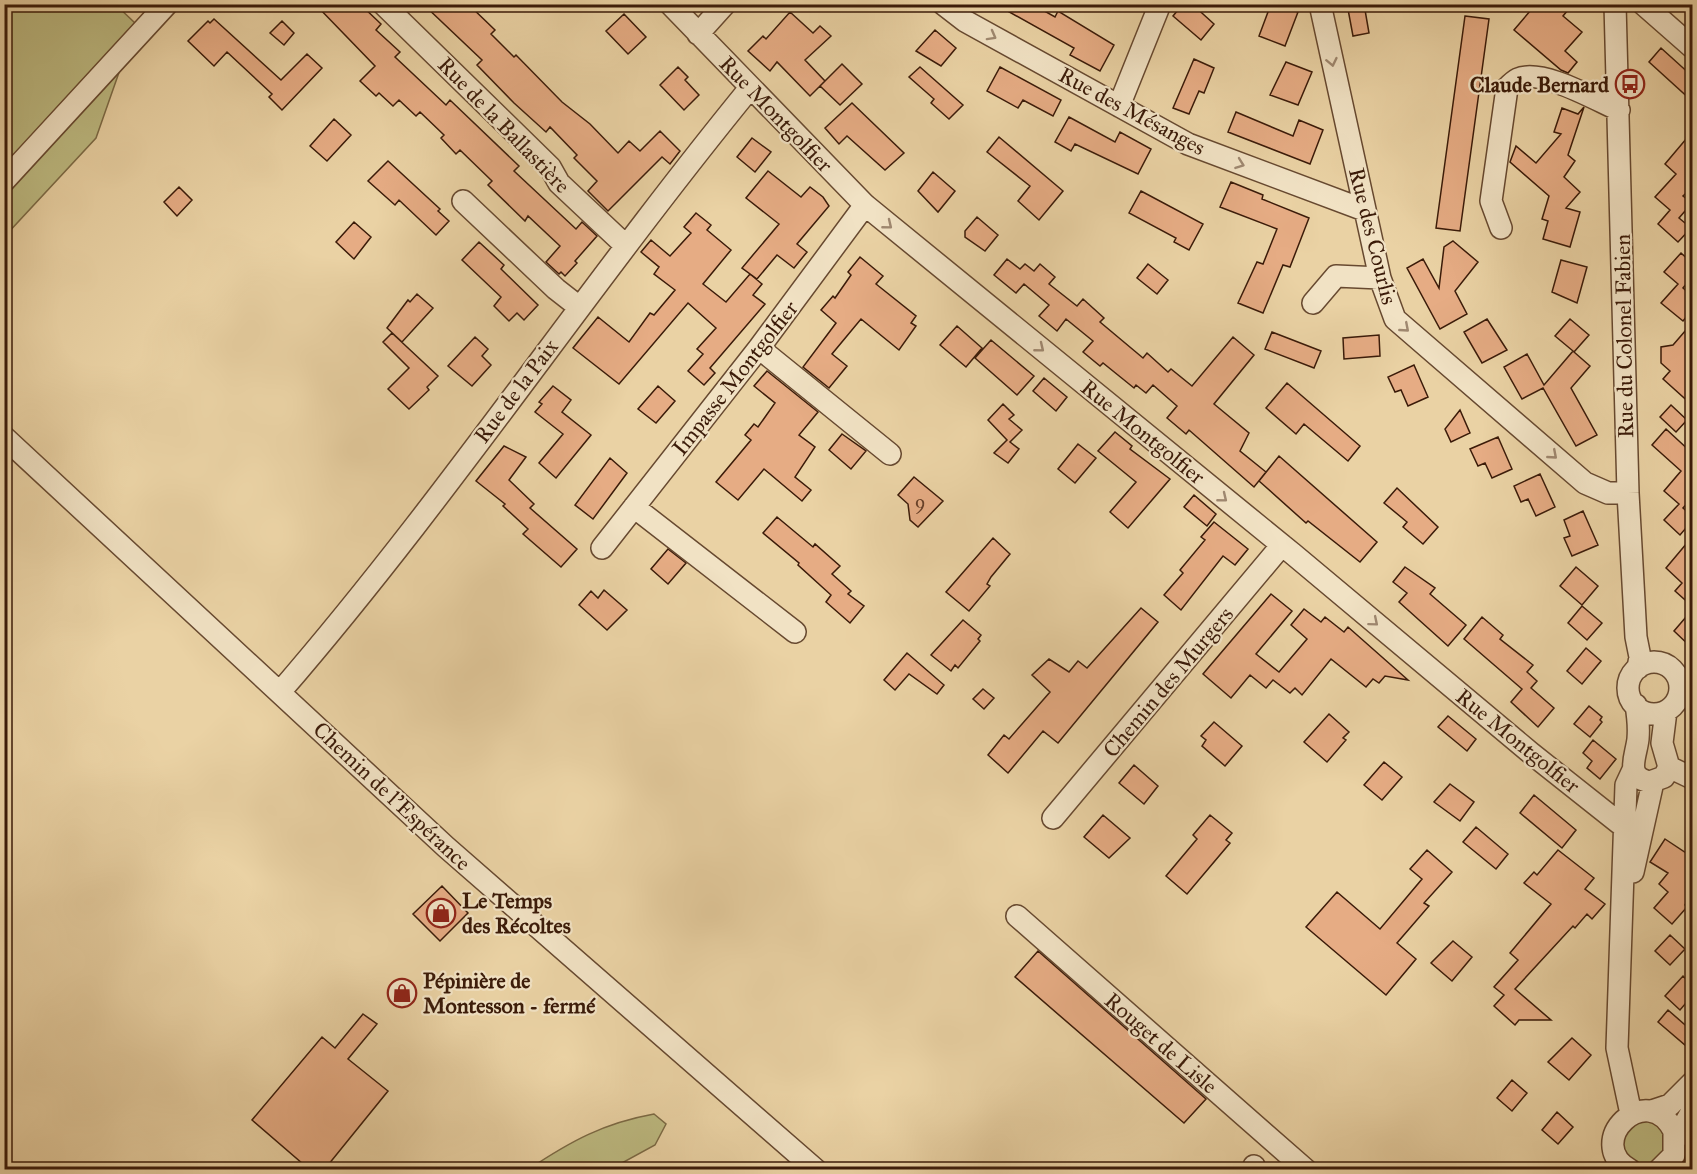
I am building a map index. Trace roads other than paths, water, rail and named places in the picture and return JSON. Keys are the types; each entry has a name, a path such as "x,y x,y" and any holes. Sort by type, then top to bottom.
{"street":[{"path":"4,181 167,4"},
{"name":"Rue de la Ballastière","path":"383,4 550,167 559,183 626,245"},
{"name":"Rue Montgolfier","path":"670,4 865,206 1282,545 1532,754 1619,823 1633,825"},
{"path":"698,34 725,4"},
{"name":"Rue des Mésanges","path":"943,4 965,21 1188,144 1364,210"},
{"path":"1119,106 1160,4"},
{"name":"Rue des Courlis","path":"1320,4 1380,278 1395,320 1585,483 1608,493 1628,493"},
{"name":"Rue du Colonel Fabien","path":"1615,4 1628,493 1635,626 1640,657 1638,668"},
{"path":"1643,4 1692,47"},
{"path":"1501,228 1491,201 1507,88 1516,79 1529,76 1545,79 1619,110"},
{"name":"Rue de la Paix","path":"280,692 414,528 626,245 750,88"},
{"path":"463,201 556,289 579,307"},
{"name":"Impasse Montgolfier","path":"602,548 759,348 865,206"},
{"path":"1313,303 1336,276 1380,278"},
{"path":"759,348 890,454"},
{"name":"Chemin de l'Espérance","path":"4,437 446,847 816,1170"},
{"path":"634,507 795,632"},
{"name":"Chemin des Murgers","path":"1053,818 1282,545"},
{"path":"1636,705 1650,713 1666,711 1686,687 1676,673 1663,664 1653,662 1638,668 1629,684 1630,695 1636,705 1638,738 1634,761 1626,785 1633,825 1623,922 1617,1048 1642,1113 1671,1124 1676,1139"},
{"path":"1634,761 1641,780 1653,782 1664,777 1666,711"},
{"path":"1634,761 1648,745 1692,778"},
{"path":"1633,825 1653,782"},
{"name":"Rouget de Lisle","path":"1017,916 1306,1170"},
{"path":"1620,1165 1614,1134 1620,1122 1670,1105 1692,1083"},
{"path":"1659,1170 1674,1155 1676,1139 1692,1111"}],"place":[{"name":"Claude Bernard","path":"1630,84"},
{"name":"Le Temps des Récoltes","path":"441,913"},
{"name":"Pépinière de Montesson - fermé","path":"402,993"}]}
